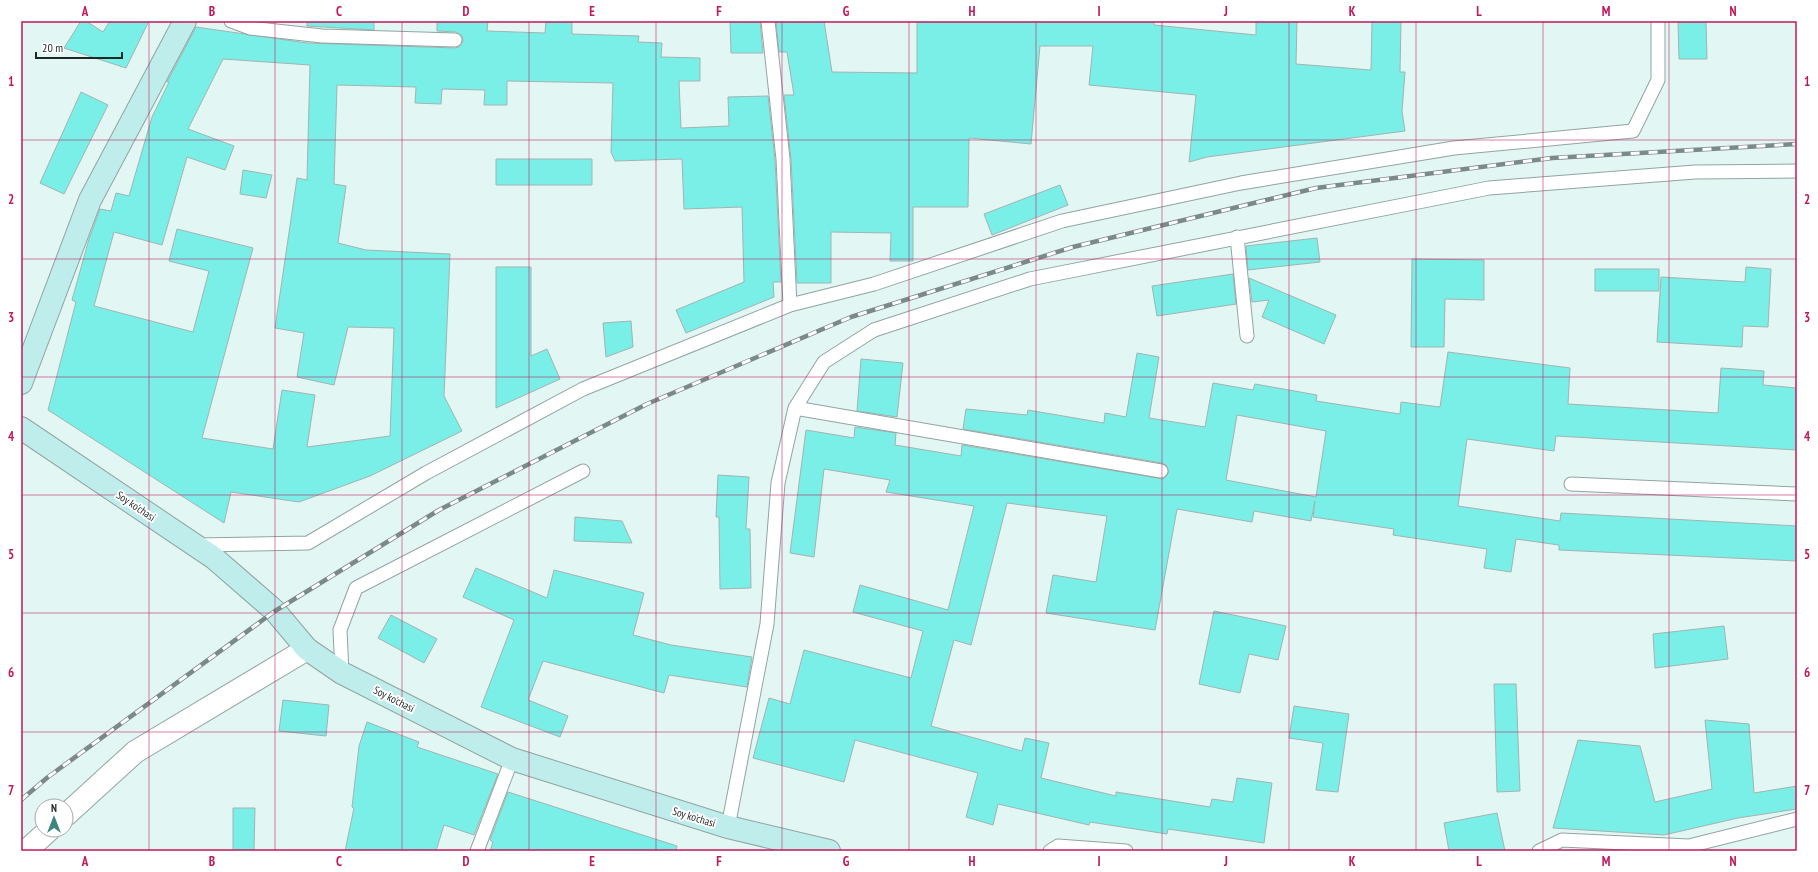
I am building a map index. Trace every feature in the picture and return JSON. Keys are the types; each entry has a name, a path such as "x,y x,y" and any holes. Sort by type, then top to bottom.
{"main road":[{"path":"21,383 90,200 185,21"},
{"name":"Soy ko'chasi","path":"21,428 214,558 275,611 308,649 342,672 512,759 728,827 829,851"}],"street":[{"path":"74,808 135,752 308,649"},
{"path":"26,851 40,838"}],"lane":[{"path":"231,21 250,28 322,36 455,40"},
{"path":"768,21 783,159 790,305"},
{"path":"194,545 308,543 426,473 583,389 790,305 874,284 1062,221 1241,183 1454,148 1633,131 1658,80 1658,21"},
{"path":"728,827 767,624 778,483 795,408 824,362 874,330 1030,279 1488,188 1695,172 1797,171"},
{"path":"1237,237 1247,336"},
{"path":"795,408 1161,471"},
{"path":"342,672 340,630 356,588 583,471"},
{"path":"1570,484 1797,494"},
{"path":"477,851 512,759"},
{"path":"1539,851 1562,840 1689,846 1797,819"},
{"path":"1050,851 1058,846 1126,851"}],"building":[{"path":"81,21 86,21 103,32 110,21 149,21 126,68 64,48"},
{"path":"307,21 374,21 374,30 307,26"},
{"path":"437,21 488,21 487,31 545,33 546,21 572,21 572,34 639,36 638,42 662,43 661,57 700,58 700,81 679,81 681,128 729,126 728,97 768,96 775,160 781,282 773,282 774,297 686,333 676,310 744,282 742,207 684,209 682,159 615,161 611,152 613,83 507,81 507,105 484,105 485,90 442,89 441,104 415,103 416,87 337,85 334,184 346,186 338,243 366,250 450,254 444,396 462,431 370,476 299,502 231,492 224,523 48,410 76,302 72,300 89,239 100,209 111,211 116,193 129,196 152,117 169,82 167,82 196,27 307,43 455,48 459,47 463,41 462,36 456,32 437,31","holes":["223,59 310,65 307,180 297,178 275,328 304,333 297,377 334,385 348,327 394,328 390,436 307,447 315,395 282,390 273,449 202,438 253,248 177,229 169,261 209,271 193,332 94,306 114,232 162,245 187,157 225,170 234,146 188,129"]},
{"path":"730,21 760,21 763,53 731,53"},
{"path":"776,21 824,21 832,72 917,73 917,21 1154,21 1154,25 1256,35 1256,21 1297,21 1296,64 1371,70 1372,21 1401,21 1400,72 1405,72 1402,111 1405,131 1207,157 1189,162 1196,95 1089,85 1093,46 1040,46 1031,144 969,138 968,207 913,207 913,261 890,261 891,233 831,232 831,283 797,283 791,159 784,95 794,95 787,52 779,52"},
{"path":"1678,21 1706,21 1707,59 1679,59"},
{"path":"81,92 108,105 64,194 40,183"},
{"path":"496,159 592,159 592,185 496,185"},
{"path":"243,170 272,175 266,198 240,194"},
{"path":"1060,185 1068,205 992,235 984,214"},
{"path":"1317,238 1320,262 1248,270 1246,246"},
{"path":"1412,259 1484,260 1484,300 1445,299 1444,347 1411,347"},
{"path":"496,267 531,267 531,356 547,349 560,379 496,408"},
{"path":"1746,267 1771,269 1768,327 1743,326 1742,347 1657,342 1661,277 1745,282"},
{"path":"1595,269 1659,269 1659,291 1595,291"},
{"path":"1233,274 1236,304 1157,316 1152,286"},
{"path":"1249,278 1336,315 1324,344 1262,317 1269,300 1252,302"},
{"path":"631,321 633,347 606,357 603,323"},
{"path":"1448,352 1570,368 1568,404 1718,413 1721,368 1764,371 1763,385 1797,388 1797,450 1556,436 1554,451 1467,439 1458,506 1560,521 1561,513 1797,526 1797,561 1559,550 1559,545 1516,539 1511,572 1484,568 1487,549 1393,535 1394,529 1313,517 1315,501 1311,521 1254,511 1252,522 1177,509 1155,630 1046,613 1053,575 1096,582 1107,516 1007,503 971,645 954,640 931,726 1022,751 1025,738 1049,743 1041,778 1116,796 1116,792 1210,807 1212,799 1233,802 1237,778 1272,783 1264,843 1168,829 1167,834 1090,822 1089,825 998,804 993,825 966,817 978,773 855,740 844,782 753,758 769,698 790,704 804,650 911,678 923,631 853,612 860,585 948,610 974,506 886,492 890,480 824,469 814,557 790,553 806,430 854,438 855,427 896,433 895,445 961,456 962,445 1163,479 1169,472 1166,465 1162,463 963,429 966,409 1027,415 1028,410 1104,423 1105,413 1126,417 1137,353 1159,357 1149,418 1205,427 1213,383 1253,390 1255,384 1317,395 1316,401 1400,414 1401,402 1440,407","holes":["1237,415 1326,431 1316,497 1226,480"]},
{"path":"861,359 903,363 897,417 857,411"},
{"path":"718,475 749,477 746,529 750,529 751,588 720,589 719,517 716,517"},
{"path":"575,517 622,521 632,543 574,541"},
{"path":"476,568 547,598 554,570 644,593 633,635 671,645 752,657 747,687 669,675 664,693 543,661 528,700 568,716 560,737 481,707 514,620 463,597"},
{"path":"1214,611 1286,626 1278,660 1249,654 1240,693 1199,684"},
{"path":"391,615 437,639 424,663 378,638"},
{"path":"1724,626 1728,659 1655,668 1653,634"},
{"path":"1494,684 1516,684 1520,791 1497,792"},
{"path":"283,700 329,705 326,736 279,731"},
{"path":"1294,706 1349,714 1338,792 1316,790 1323,743 1289,738"},
{"path":"1705,720 1749,724 1754,793 1797,786 1797,809 1738,818 1664,835 1553,828 1578,740 1640,746 1655,802 1712,789"},
{"path":"367,722 419,742 417,747 498,774 474,835 444,825 436,851 345,851 354,808 352,807 359,746"},
{"path":"508,792 677,846 676,851 490,851 493,842 490,840"},
{"path":"233,808 255,808 254,851 233,851"},
{"path":"1497,813 1505,851 1449,851 1444,823"}],"railway":[{"path":"21,800 48,777 275,611 439,510 647,404 851,317 1073,247 1316,188 1552,158 1797,144"}]}
